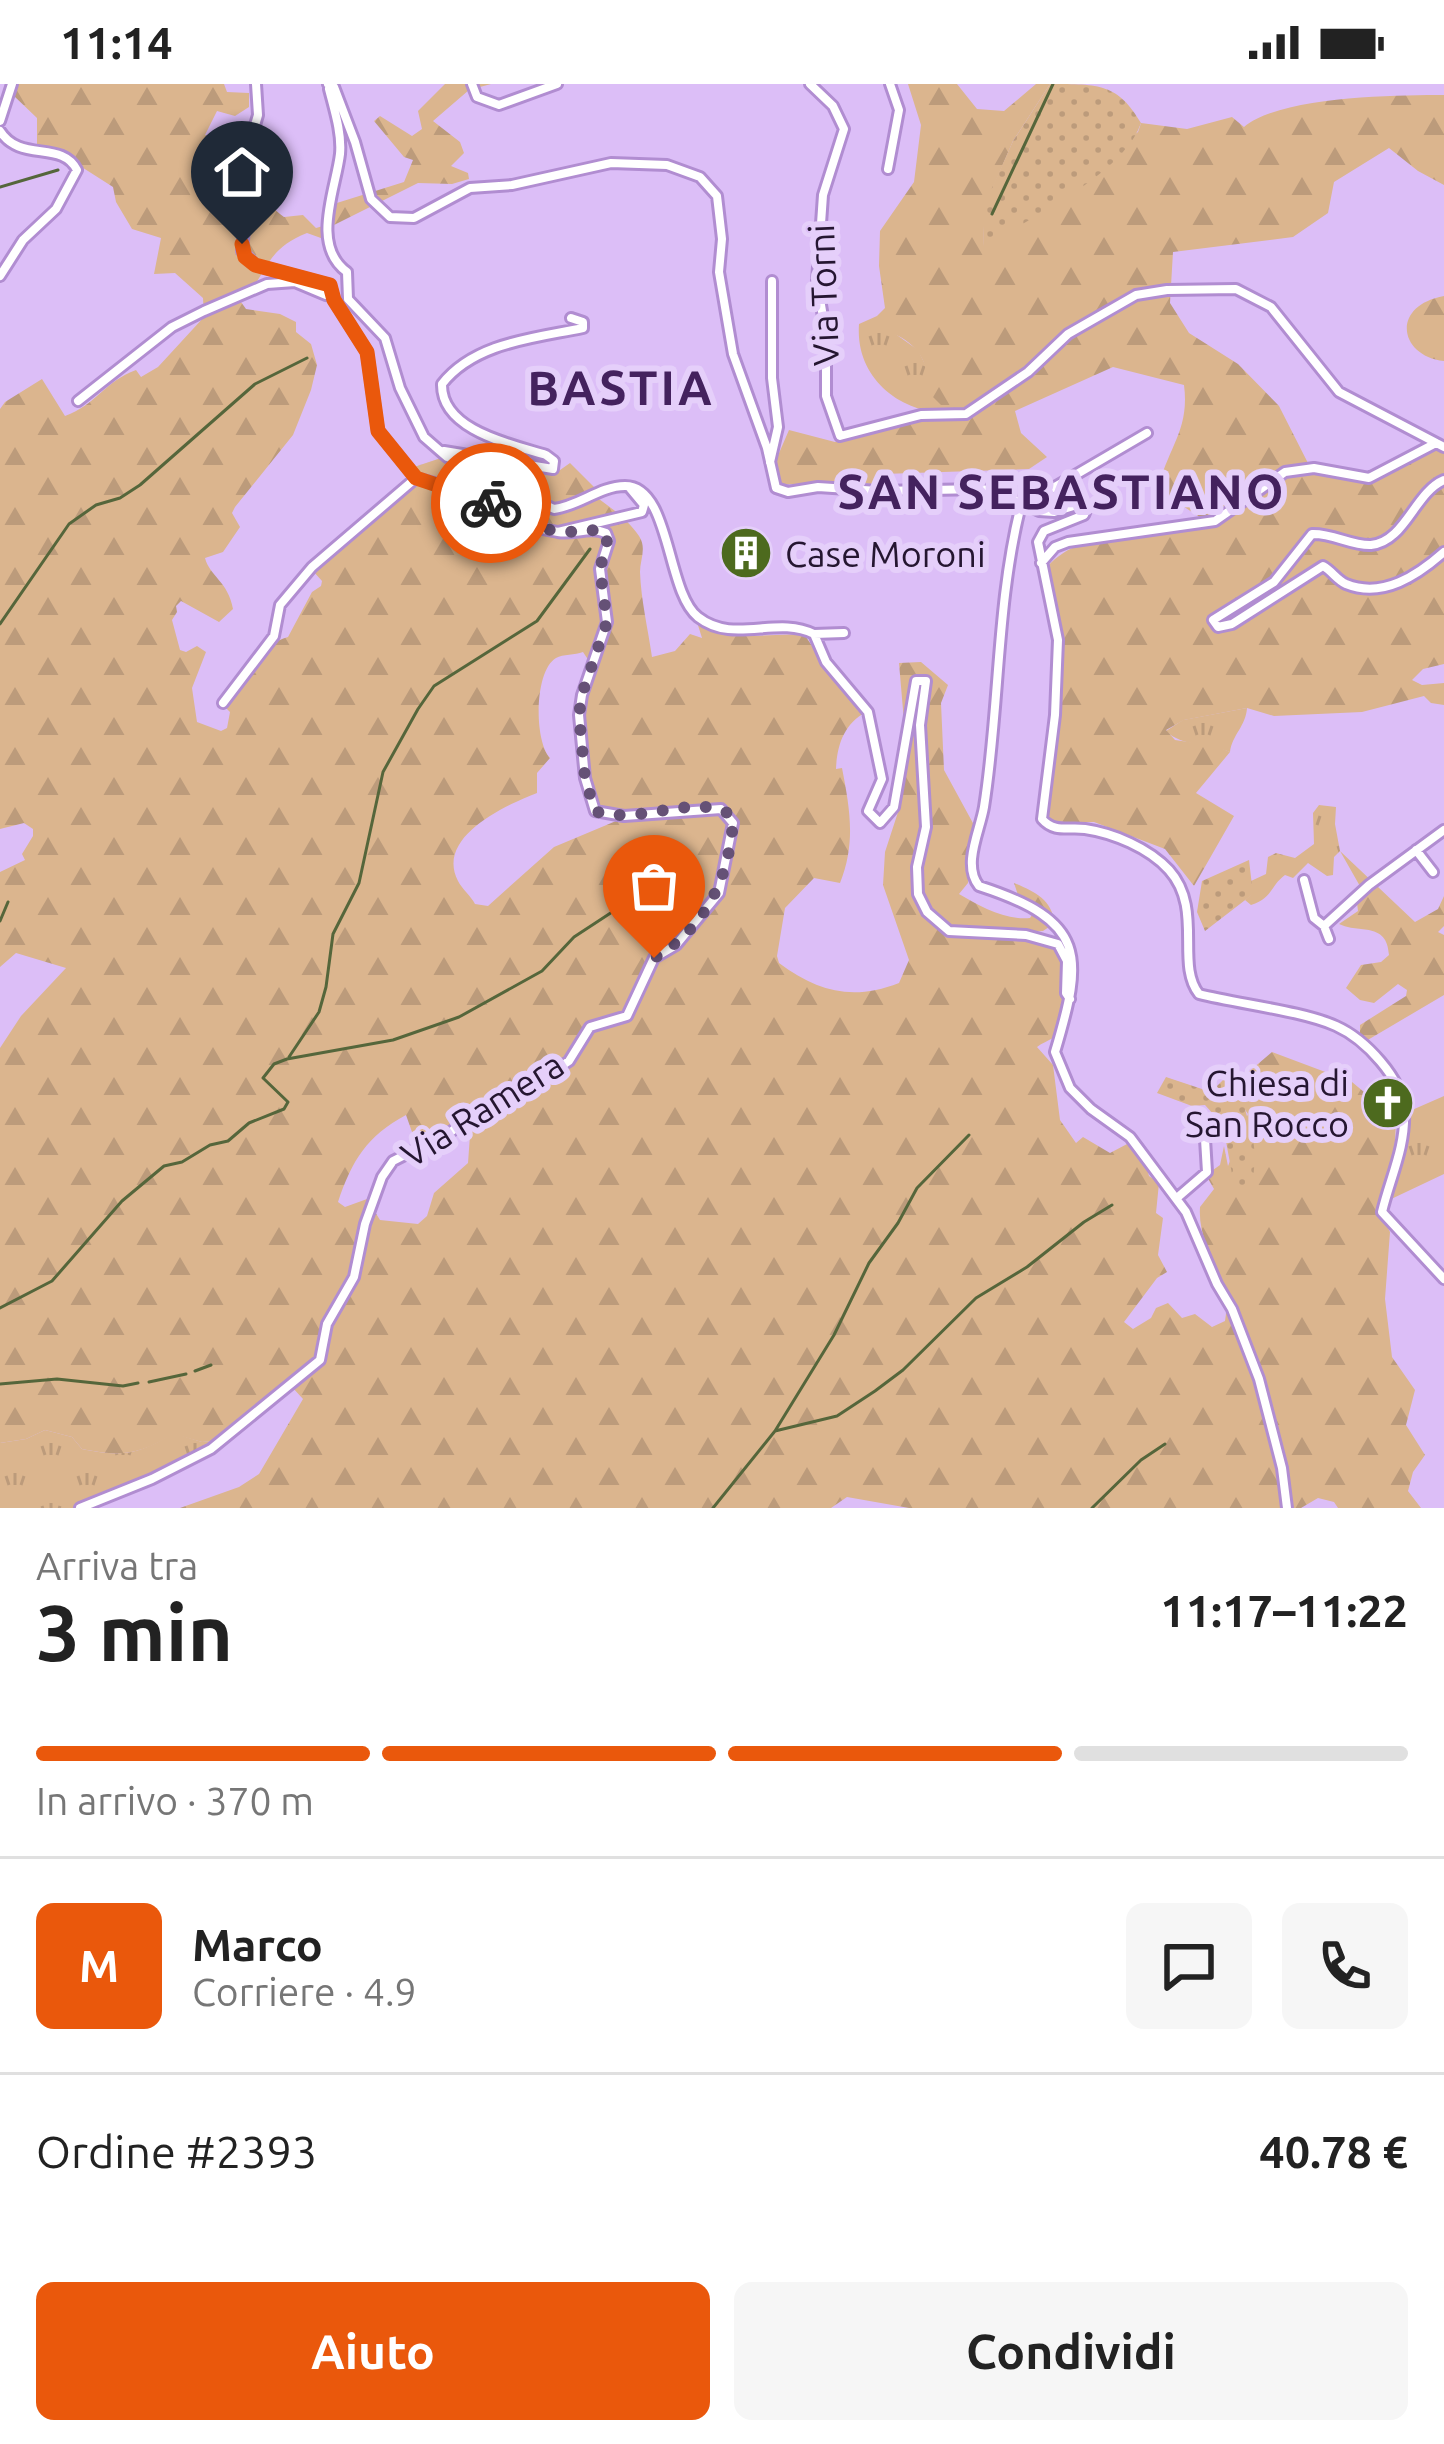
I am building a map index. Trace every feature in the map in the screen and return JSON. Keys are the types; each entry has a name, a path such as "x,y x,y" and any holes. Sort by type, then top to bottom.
{"street":[{"path":"0,121 12,84"},
{"path":"256,84 258,115 240,176 246,207 242,251 255,265 330,287 367,352 378,431 416,478 471,494 532,527 558,532 641,512 644,505 628,486"},
{"path":"328,84 340,141 327,226 339,266 346,272 348,298 385,338 417,430 447,457 511,477 529,497 554,509 619,486 646,494 679,585 697,616 736,632 795,627 814,634 844,633"},
{"path":"328,84 334,87 356,142 371,200 390,217 414,218 470,188 512,185 611,163 667,165 708,183 717,196 722,239 719,272 733,355 776,488 788,492 818,487 982,489 1054,512 1077,505 1087,508 1084,515 1044,531 1038,551 1058,640 1055,715 1042,819 1055,829 1086,830 1132,844 1172,873 1189,916 1192,984 1199,994 1338,1027 1376,1059 1396,1082 1405,1113 1400,1153 1382,1212 1444,1279"},
{"path":"472,84 477,97 499,105 557,84"},
{"name":"Via Torni","path":"811,84 832,106 844,129 823,196 817,281 826,335 826,396 837,433 848,436 921,415 966,414 1028,372 1068,334 1136,295 1236,290 1271,307 1339,392 1440,444"},
{"path":"888,170 899,110 890,84"},
{"path":"0,131 18,148 60,155 70,159 77,170 56,209 28,233 0,276"},
{"path":"78,401 192,316 267,284 295,282 326,296 339,266"},
{"path":"769,464 777,442 778,417 771,375 772,281"},
{"path":"444,451 553,469 554,461 546,455 460,421 444,402 442,384 483,352 583,328 583,322 572,318"},
{"path":"1147,433 1021,505 1000,623 1001,667 990,764 970,867 980,886 1016,899 1054,922 1066,941 1075,971 1055,1056 1070,1088 1130,1137 1178,1197 1232,1309 1259,1379 1282,1468 1285,1506"},
{"path":"1041,563 1055,547 1068,542 1215,521 1286,472 1314,468 1369,478 1440,444"},
{"path":"223,704 274,637 280,604 416,478"},
{"path":"1444,479 1427,490 1389,538 1369,545 1312,534 1274,582 1213,620 1218,627 1232,624 1323,566 1347,584 1388,586 1412,578 1444,552"},
{"name":"Via Ramera","path":"80,1508 211,1449 320,1360 327,1324 355,1277 365,1224 393,1161 452,1131 471,1115 509,1101 568,1061 590,1027 627,1016 654,958 676,945 719,892 733,823 722,809 624,816 595,811 585,778 579,715 607,622 600,569 609,541 596,530 558,532"},
{"path":"814,634 826,662 868,712 881,778 868,811 880,823 894,807 916,681 926,682 920,725 926,827 917,866 918,894 927,912 949,931 1025,934 1058,944 1069,971 1066,993 1070,999"},
{"path":"1324,926 1369,885 1444,830"},
{"path":"1416,850 1433,872"},
{"path":"1304,880 1314,918 1329,939"},
{"path":"1178,1197 1206,1174 1205,1138"}],"green space":[{"path":"16,84 224,84 227,92 249,93 249,107 235,116 217,111 205,135 225,140 224,162 254,165 263,194 284,217 303,215 316,228 323,226 324,207 404,182 413,160 404,157 374,121 380,116 412,136 422,129 418,111 445,84 491,84 469,90 433,121 460,142 464,153 451,166 468,173 469,179 452,184 418,183 330,227 332,242 307,233 293,240 275,255 241,302 246,309 280,314 296,322 296,332 311,344 317,365 293,435 232,513 240,527 223,552 205,558 233,609 219,622 181,601 176,606 172,620 180,650 197,646 206,652 192,688 197,722 221,731 227,728 230,712 225,707 242,675 267,648 288,637 312,592 321,586 313,571 417,482 408,469 483,444 553,475 570,463 641,540 641,583 652,657 675,651 690,634 702,638 697,622 749,636 804,634 833,677 866,706 866,712 843,736 837,760 850,826 840,883 814,878 785,908 777,956 793,973 822,987 866,992 899,983 909,960 883,885 885,852 900,806 907,757 899,663 921,662 948,685 941,703 944,770 974,825 968,883 959,894 1002,915 1030,918 1034,912 1014,883 1041,897 1053,915 1055,923 1030,932 1055,945 1063,964 1066,992 1059,1031 1037,1047 1053,1065 1060,1120 1076,1143 1083,1137 1110,1153 1129,1143 1146,1164 1149,1176 1159,1183 1156,1213 1163,1218 1158,1255 1167,1272 1157,1278 1124,1322 1133,1329 1168,1303 1182,1318 1195,1314 1212,1327 1225,1321 1224,1291 1204,1237 1200,1207 1214,1189 1206,1175 1220,1165 1224,1146 1228,1166 1248,1114 1240,1102 1245,1075 1272,1052 1352,1082 1370,1097 1376,1120 1396,1122 1394,1160 1377,1207 1390,1232 1385,1299 1392,1357 1415,1390 1406,1425 1425,1455 1408,1491 1421,1508 1338,1508 1318,1498 1301,1508 909,1508 847,1497 831,1508 180,1508 239,1487 259,1474 303,1399 292,1387 227,1440 202,1442 173,1434 140,1450 108,1453 82,1449 72,1437 45,1430 0,1443 0,1048 21,1016 66,968 16,953 0,967 0,872 25,860 22,854 33,829 24,823 0,829 0,409 42,379 65,416 125,375 136,370 141,377 158,367 204,317 203,298 175,273 154,274 161,238 132,229 113,187 37,147 37,118 14,96","holes":["583,652 589,661 585,735 591,789 596,807 615,811 616,821 554,847 488,906 475,904 458,881 456,850 477,825 537,793 537,773 550,758 539,722 544,677 556,658","406,1115 412,1132 430,1136 456,1124 470,1135 468,1163 434,1193 427,1216 418,1224 380,1220 367,1199 345,1207 338,1202 363,1151"]},
{"path":"908,84 957,84 977,109 1004,111 1036,84 1050,84 1013,141 985,206 983,246 1138,132 1141,123 1187,129 1232,117 1244,127 1261,117 1311,103 1444,95 1444,185 1389,148 1334,182 1328,213 1293,237 1173,252 1170,303 1189,333 1238,364 1279,406 1312,471 1370,482 1439,447 1444,451 1444,664 1423,669 1412,680 1422,685 1444,683 1444,705 1424,696 1362,712 1274,716 1247,708 1184,720 1166,730 1175,740 1230,752 1196,793 1234,816 1194,886 1165,849 1094,822 1054,823 1048,818 1047,806 1064,650 1048,566 1064,553 1103,537 1212,525 1158,490 1184,415 1184,385 1113,367 1015,411 1021,433 1047,457 1029,469 883,474 879,485 846,481 779,485 773,467 789,430 835,442 948,412 925,389 925,367 916,349 878,329 877,316 885,308 880,231 914,182 921,125"},
{"path":"1050,84 1106,89 1124,100 1141,123 1131,142 1095,177 983,247 984,206 1013,141"},
{"path":"1444,296 1444,361 1417,350 1407,330 1415,310"},
{"path":"877,316 918,350 949,413 914,407 884,389 873,376 864,361 859,324"},
{"path":"1247,708 1230,752 1180,740 1166,731 1183,720"},
{"path":"1319,805 1336,807 1340,851 1334,857 1333,875 1308,863 1293,878 1285,875 1251,905 1245,900 1252,894 1251,881 1266,874 1268,857 1276,853 1295,858 1314,844 1313,813"},
{"path":"1340,851 1415,922 1438,909 1444,896 1444,926 1438,932 1444,935 1444,995 1366,1041 1360,1025 1406,996 1407,990 1398,984 1374,1003 1360,1000 1346,988 1361,965 1381,962 1389,955 1378,933 1339,924 1358,911 1357,903 1365,895"},
{"path":"1249,860 1253,894 1205,931 1197,912 1202,881"},
{"path":"1166,1077 1211,1092 1224,1079 1243,1082 1254,1151 1253,1181 1234,1185 1223,1125 1205,1105 1192,1106 1157,1093"},
{"path":"1444,1096 1444,1174 1387,1201 1412,1110"},
{"path":"45,1430 72,1437 82,1449 108,1453 140,1450 173,1433 202,1442 227,1440 200,1459 98,1505 0,1508 0,1443"}],"waterway":[{"path":"992,214 1053,84"},
{"path":"0,187 58,170"},
{"path":"0,624 69,524 96,505 140,485 255,384 307,358"},
{"path":"289,1057 319,1012 333,934 359,883 383,772 418,709 434,686 537,621 590,549"},
{"path":"0,1308 52,1281 122,1201 164,1166 228,1141 249,1123 284,1109 288,1102 263,1078 274,1064 393,1040 459,1017 542,971 574,937 664,878"},
{"path":"0,921 8,902"},
{"path":"713,1508 775,1431 834,1335 869,1263 917,1188 969,1135"},
{"path":"775,1431 837,1416 875,1391 976,1298 1112,1205"},
{"path":"195,1371 211,1365"},
{"path":"149,1382 186,1374"},
{"path":"0,1384 57,1379 123,1386 138,1383"},
{"path":"1092,1508 1141,1460 1165,1444"}],"way so far":[{"path":"491,503 532,527 570,534 596,530 608,537 600,569 607,622 579,715 585,778 595,811 624,816 713,807 729,814 733,823 719,892 676,945 654,958"}],"place":[{"name":"Case Moroni","path":"746,553"},
{"name":"Chiesa di San Rocco","path":"1388,1103"}],"district":[{"name":"BASTIA","path":"621,387"},
{"name":"SAN SEBASTIANO","path":"1062,491"}],"route":[{"path":"242,244 245,257 255,265 330,285 334,300 367,352 378,431 416,478 491,503"}]}
